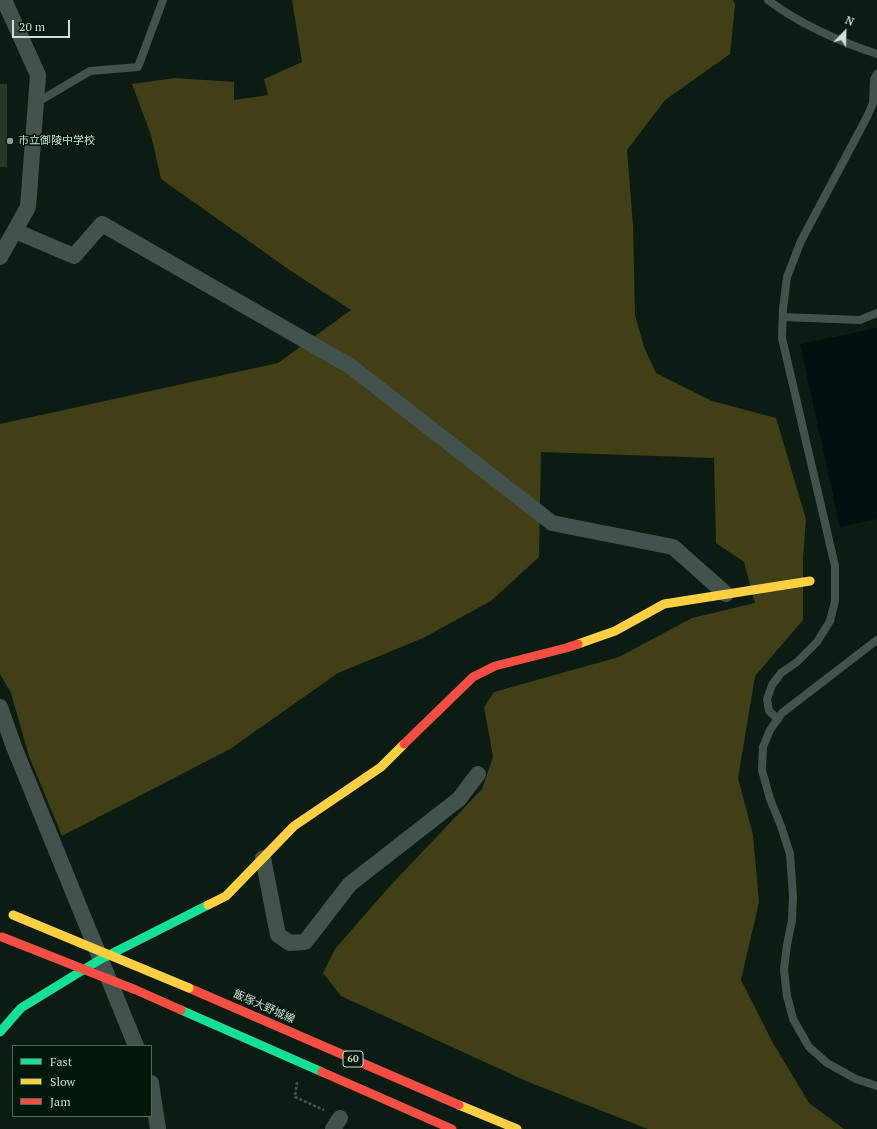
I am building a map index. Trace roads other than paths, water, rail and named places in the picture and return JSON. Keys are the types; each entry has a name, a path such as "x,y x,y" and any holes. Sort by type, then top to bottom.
{"main road":[{"path":"0,1032 21,1008 101,960 226,896 294,826 381,767 473,677 495,666 566,648 615,631 664,604 810,581"},
{"name":"飯塚大野城線","path":"9,913 189,988 441,1098 517,1129"},
{"name":"60","path":"1,937 136,990 452,1129"}],"street":[{"path":"0,257 28,207 38,75 4,0"},
{"path":"15,231 74,256 102,224 350,366 552,524 673,547 726,594"},
{"path":"0,707 7,747 101,960 136,1045"},
{"path":"263,858 278,935 290,943 305,942 350,884 459,799 478,774"},
{"path":"152,1089 158,1129"}],"lane":[{"path":"36,103 90,71 138,67 163,0"},
{"path":"768,0 782,11 817,30 850,45 877,54"},
{"path":"778,719 770,711 768,705 767,699 772,685 781,673 797,662 817,642 830,621 835,601 835,566 782,338 787,277 801,241 875,104 874,79 877,74"},
{"path":"783,317 860,320 877,313"},
{"path":"877,640 782,713 770,730 763,748 762,770 770,799 790,854 793,896 792,920 784,970 787,996 793,1019 809,1047 827,1063 856,1079 877,1086"}],"place":[{"name":"市立御陵中学校","path":"10,141"}]}
